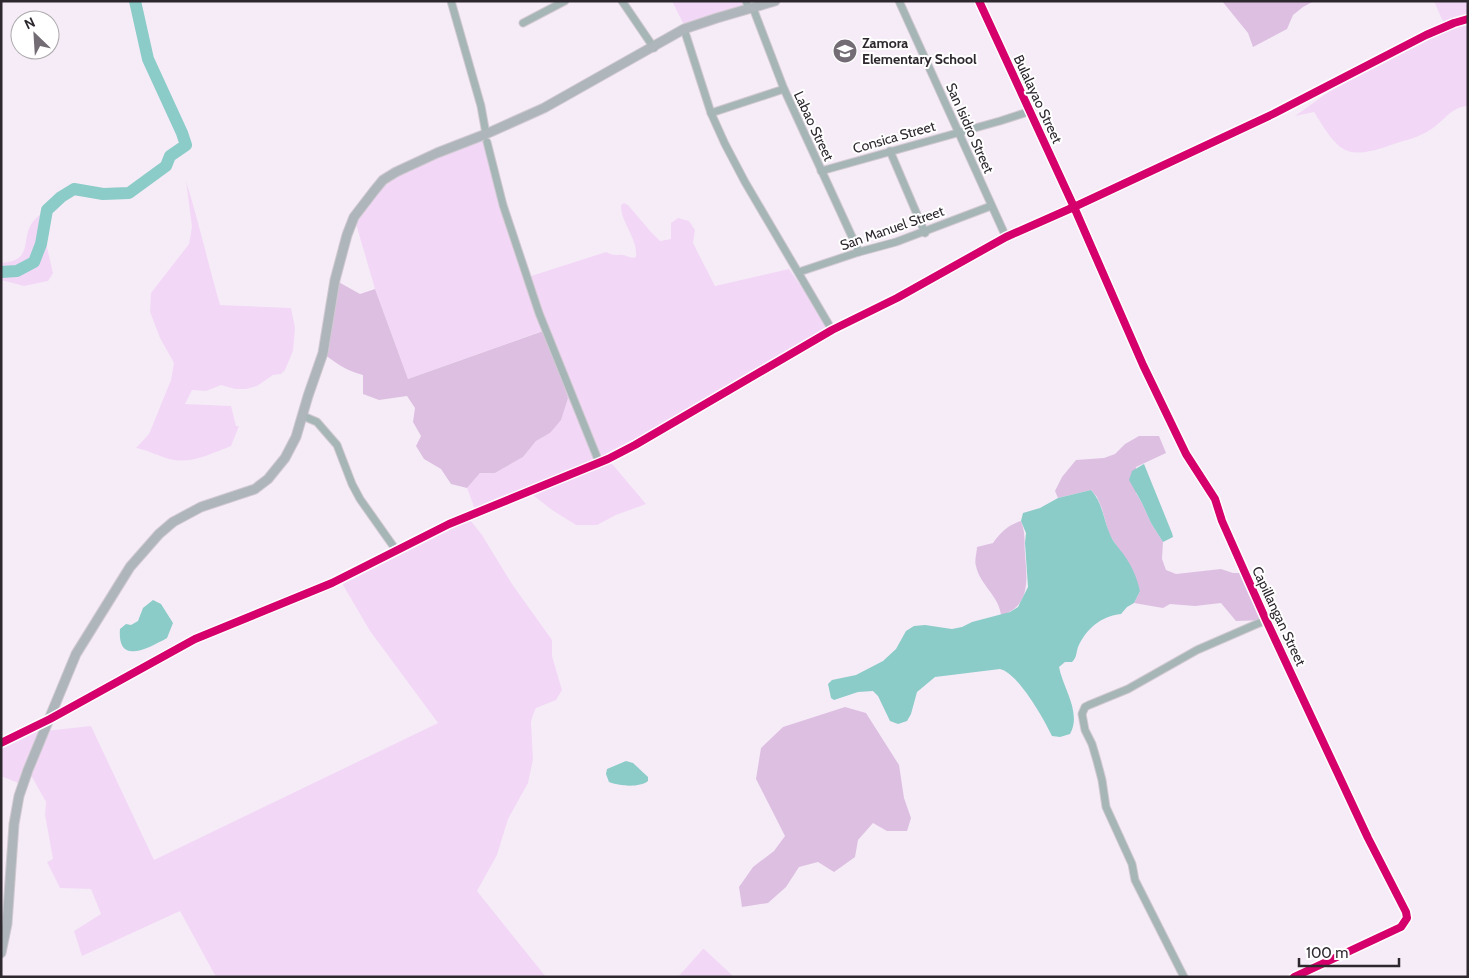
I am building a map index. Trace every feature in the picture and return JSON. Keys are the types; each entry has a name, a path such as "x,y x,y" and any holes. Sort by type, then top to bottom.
{"main road":[{"path":"1,953 7,924 14,824 19,796 76,654 130,567 160,534 173,522 201,507 255,489 268,479 285,458 296,437 323,353 335,280 354,217 383,180 437,153 486,138 684,30 749,6 775,1"}],"street":[{"path":"450,1 481,106 486,138 503,205 539,313 599,462"},
{"path":"523,23 565,1"},
{"path":"622,1 654,48"},
{"name":"San Isidro Street","path":"899,1 1006,237"},
{"name":"Bulalayao Street","path":"979,1 1074,207"},
{"name":"Labao Street","path":"749,6 784,90 859,252"},
{"path":"1,743 195,639 332,583 467,516 599,462 635,444 832,330 897,298 1006,237 1273,114 1426,35 1468,19"},
{"path":"684,30 711,113 745,182 832,330"},
{"path":"711,113 784,90"},
{"name":"Consica Street","path":"821,171 1031,111"},
{"path":"890,151 924,232"},
{"name":"San Manuel Street","path":"799,272 896,242 991,206"},
{"name":"Capillangan Street","path":"1074,207 1143,365 1186,454 1214,499 1266,620 1368,838 1406,912 1407,918 1404,925 1294,977"},
{"path":"303,416 317,422 337,445 360,499 396,550"},
{"path":"1184,977 1135,880 1132,864 1110,818 1100,771 1092,744 1085,730 1082,714 1085,707 1128,689 1197,650 1266,620"}],"shaded area":[{"path":"672,1 745,1 748,8 687,31"},
{"path":"1222,1 1314,1 1293,15 1287,29 1253,47 1248,33"},
{"path":"1434,1 1468,1 1468,106 1452,111 1435,127 1422,135 1365,152 1346,150 1338,145 1314,112 1295,116 1355,73 1445,26"},
{"path":"486,134 502,199 528,277 606,252 632,258 636,257 636,250 622,212 621,205 624,203 628,205 660,241 671,239 671,223 678,218 689,221 695,230 693,243 715,286 789,269 832,330 608,459 646,504 616,515 597,525 576,525 552,510 529,492 476,512 467,488 480,473 495,473 523,457 536,441 550,433 568,398 549,339 545,330 408,379 375,289 354,217 383,180"},
{"path":"186,181 220,305 291,308 295,328 293,351 285,370 281,374 273,375 257,386 246,389 235,389 221,385 206,391 192,390 185,404 231,406 236,426 239,426 231,446 203,457 181,461 136,448 149,434 171,380 174,363 160,338 150,312 151,293 189,244 192,227"},
{"path":"41,214 50,222 45,239 53,273 48,281 24,286 1,280 1,263 13,261 20,257 24,251 29,229 33,221"},
{"path":"335,280 360,294 375,289 408,379 546,330 568,398 561,420 550,433 536,441 523,457 495,473 480,473 467,488 451,484 441,469 424,459 416,446 421,436 413,422 415,408 407,396 379,400 363,394 363,375 342,366 323,353"},
{"path":"1139,436 1159,436 1166,453 1136,467 1136,493 1163,542 1162,559 1166,570 1176,574 1221,569 1233,573 1245,573 1266,620 1236,621 1221,603 1195,606 1170,604 1163,608 1134,603 1140,591 1131,568 1109,534 1097,497 1091,490 1058,498 1055,491 1062,477 1076,460 1104,458 1115,454 1125,444"},
{"path":"1144,464 1173,537 1163,542 1129,480 1132,471"},
{"path":"1091,490 1100,505 1112,538 1132,568 1140,591 1134,603 1121,614 1107,617 1095,624 1081,640 1074,660 1072,662 1065,662 1059,667 1073,709 1074,718 1070,734 1060,737 1052,736 1037,708 1022,687 1007,672 1000,669 935,677 917,692 907,721 898,724 890,721 878,696 873,691 858,692 834,700 831,698 828,684 832,680 856,675 883,661 896,649 906,631 914,626 925,625 952,629 1010,612 1018,607 1028,587 1026,533 1021,521 1023,513 1040,508 1058,498"},
{"path":"467,516 482,535 512,584 552,640 552,656 562,690 556,700 536,708 533,715 531,722 533,760 528,783 508,819 497,855 477,891 546,977 216,977 180,911 82,956 74,931 101,914 91,889 60,888 47,862 53,859 45,815 46,802 28,770 23,785 1,776 1,743 50,719 45,731 91,726 154,860 438,723 370,631 343,585 346,576"},
{"path":"1021,521 1024,530 1025,591 1018,606 1001,615 997,602 978,573 975,564 977,547 993,543 1005,529"},
{"path":"153,600 161,604 173,623 167,638 152,646 129,651 120,640 120,629 126,624 131,625 138,621 143,608"},
{"path":"845,707 866,713 899,765 904,798 911,818 907,831 887,831 873,823 858,840 855,857 834,872 818,862 799,867 786,887 768,903 742,907 739,887 753,867 774,851 785,836 756,779 761,748 783,727"},
{"path":"626,761 633,763 648,777 648,781 640,785 629,786 609,782 606,774 607,769"},
{"path":"704,949 734,977 678,977"}],"waterway":[{"path":"1,272 17,271 34,262 41,244 47,210 61,197 74,189 103,194 129,193 166,166 170,156 186,145 148,59 135,1"}],"cycle path":[{"path":"979,1 1074,207 1143,365 1186,454 1215,499 1222,521 1266,620 1368,838 1406,912 1407,918 1401,927 1294,977"},
{"path":"1,743 50,719 195,639 332,583 449,524 608,459 832,330 897,298 1006,237 1273,114 1426,35 1468,19"}],"place":[{"name":"Zamora Elementary School","path":"845,51"}]}
